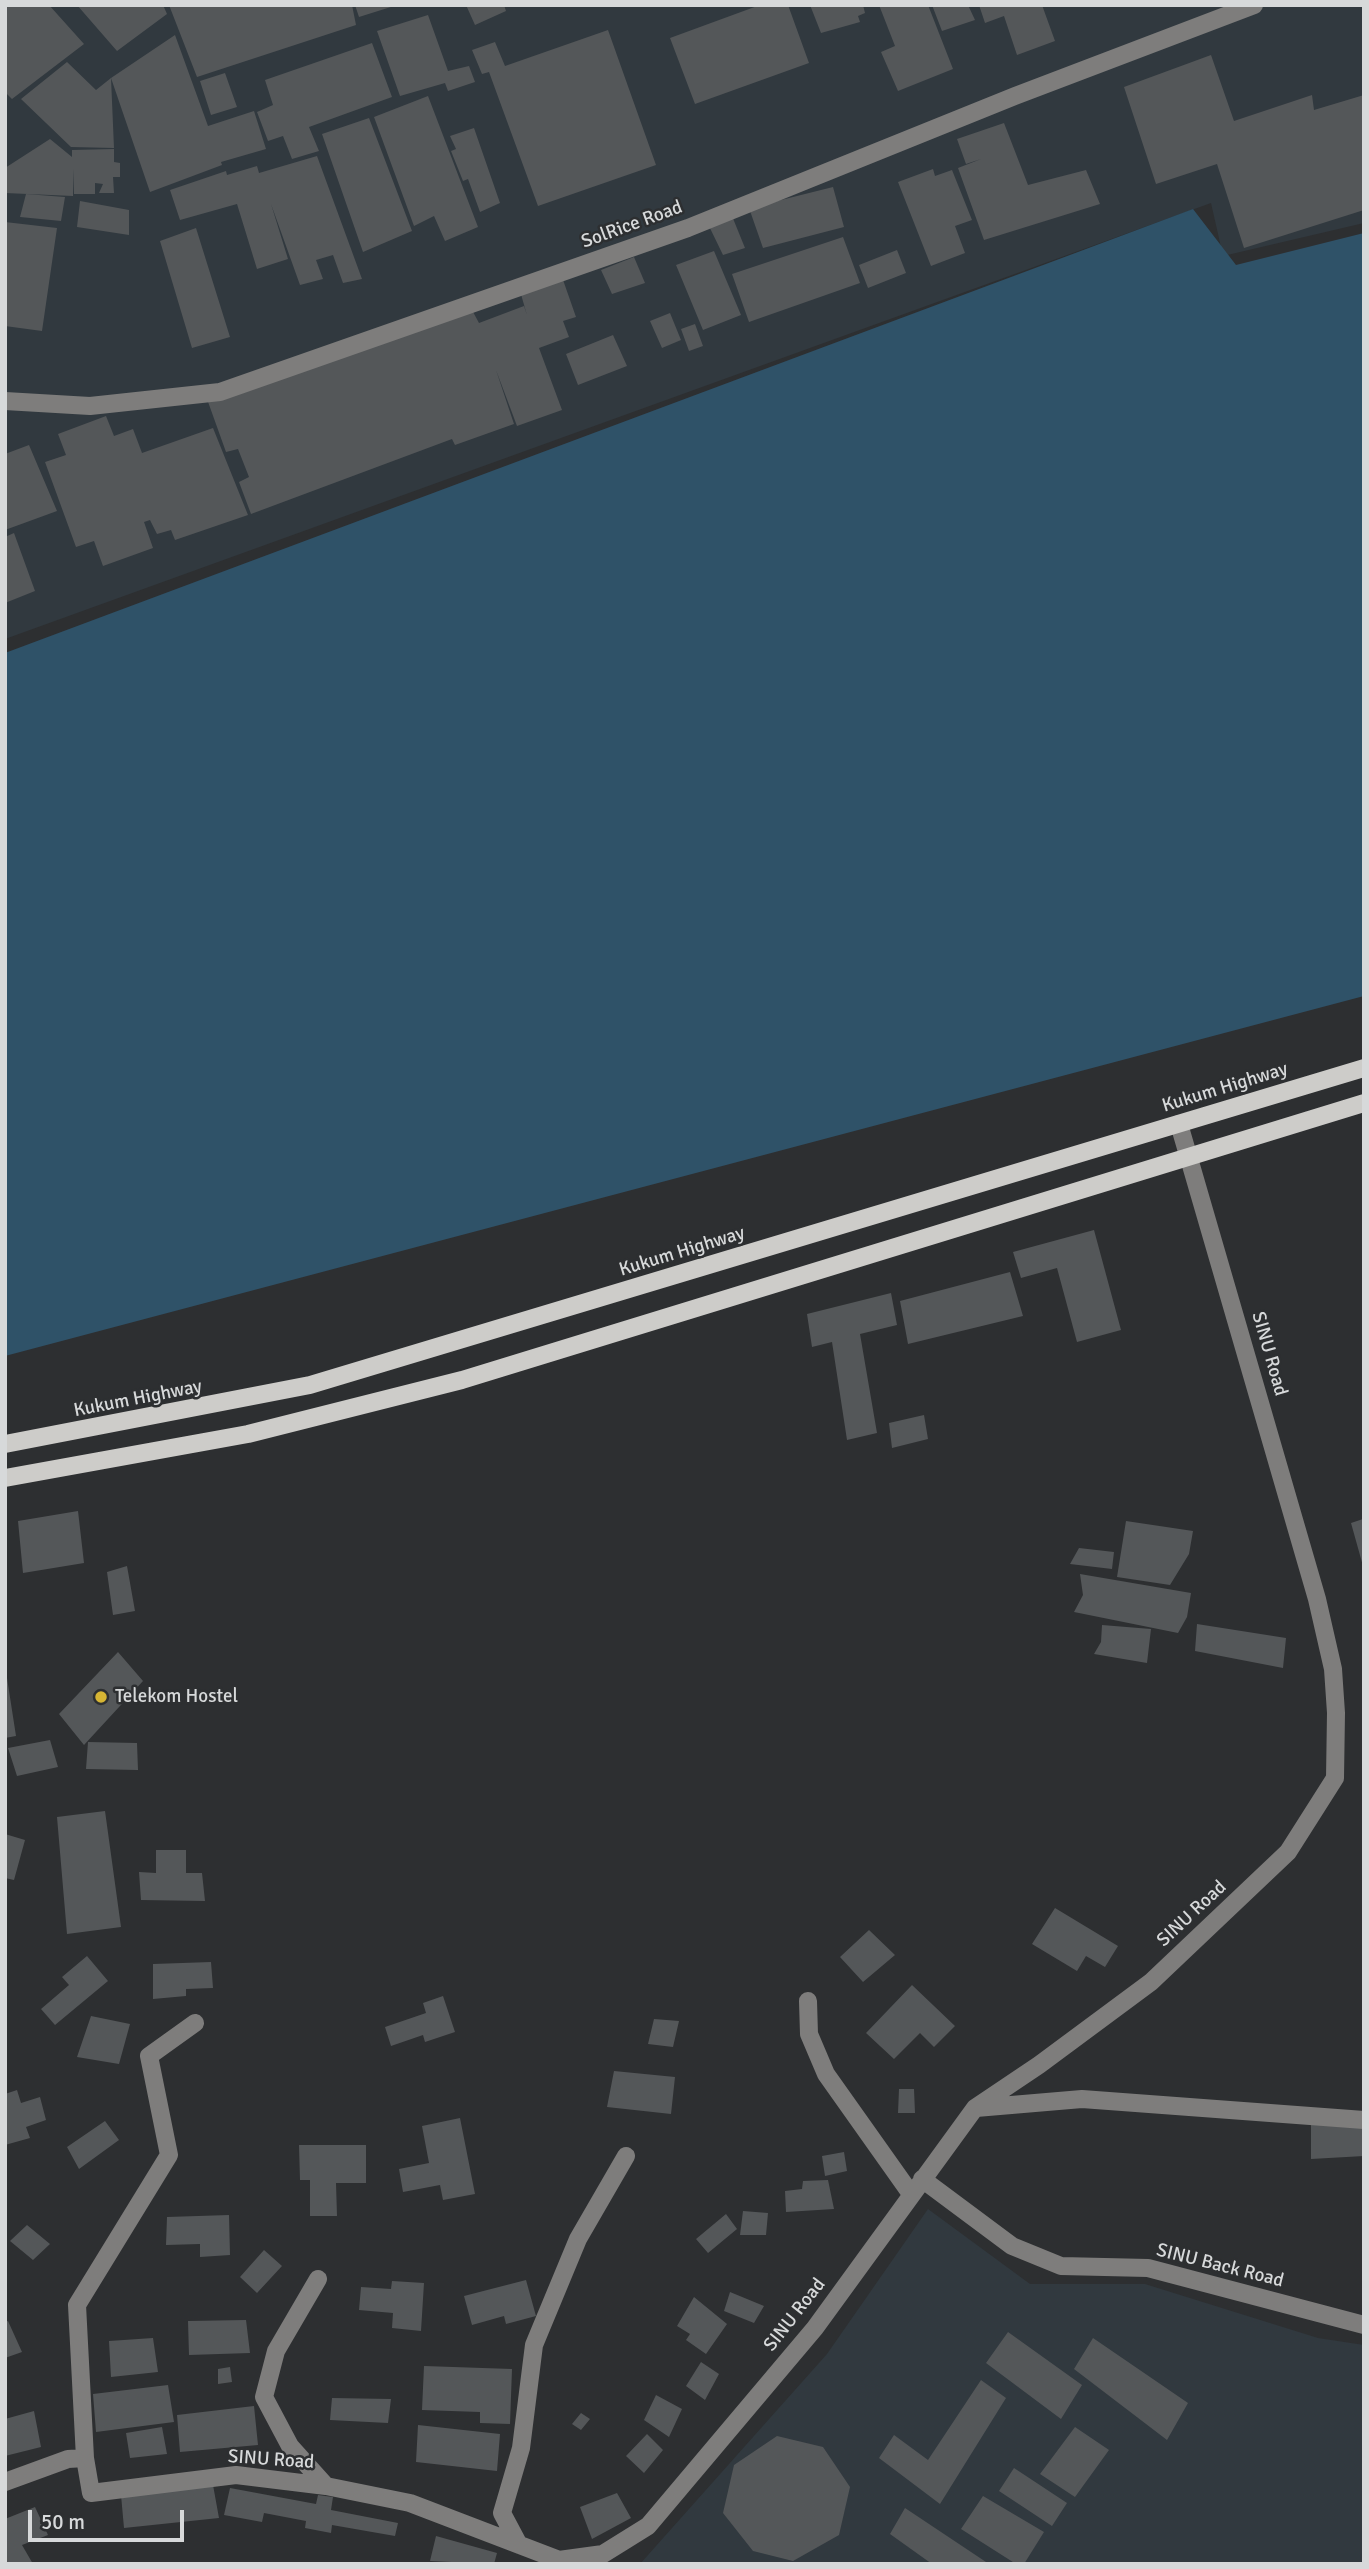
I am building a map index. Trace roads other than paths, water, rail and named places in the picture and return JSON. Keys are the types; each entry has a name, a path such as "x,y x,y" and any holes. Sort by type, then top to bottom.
{"main road":[{"name":"Kukum Highway","path":"5,1444 310,1385 1364,1068"},
{"path":"5,1478 248,1434 462,1380 1364,1103"}],"street":[{"name":"SolRice Road","path":"5,401 90,406 220,392 688,228 1015,96 1254,5"},
{"name":"SINU Road","path":"85,2458 91,2493 236,2475 326,2486 410,2503 558,2560 606,2559 648,2526 815,2328 975,2108 1151,1982 1288,1852 1335,1779 1336,1713 1333,1669 1317,1599 1191,1156 1179,1124"},
{"path":"808,2001 808,2035 826,2074 911,2194"},
{"path":"5,2482 68,2459 85,2458 77,2305 169,2155 149,2056 195,2023"},
{"path":"975,2108 1082,2099 1364,2120"},
{"path":"519,2545 502,2513 522,2448 534,2345 578,2239 626,2156"},
{"name":"SINU Back Road","path":"922,2179 1012,2246 1061,2266 1148,2268 1364,2325"},
{"path":"318,2279 275,2351 264,2396 290,2446 326,2486"}],"place":[{"name":"Telekom Hostel","path":"101,1697"}]}
